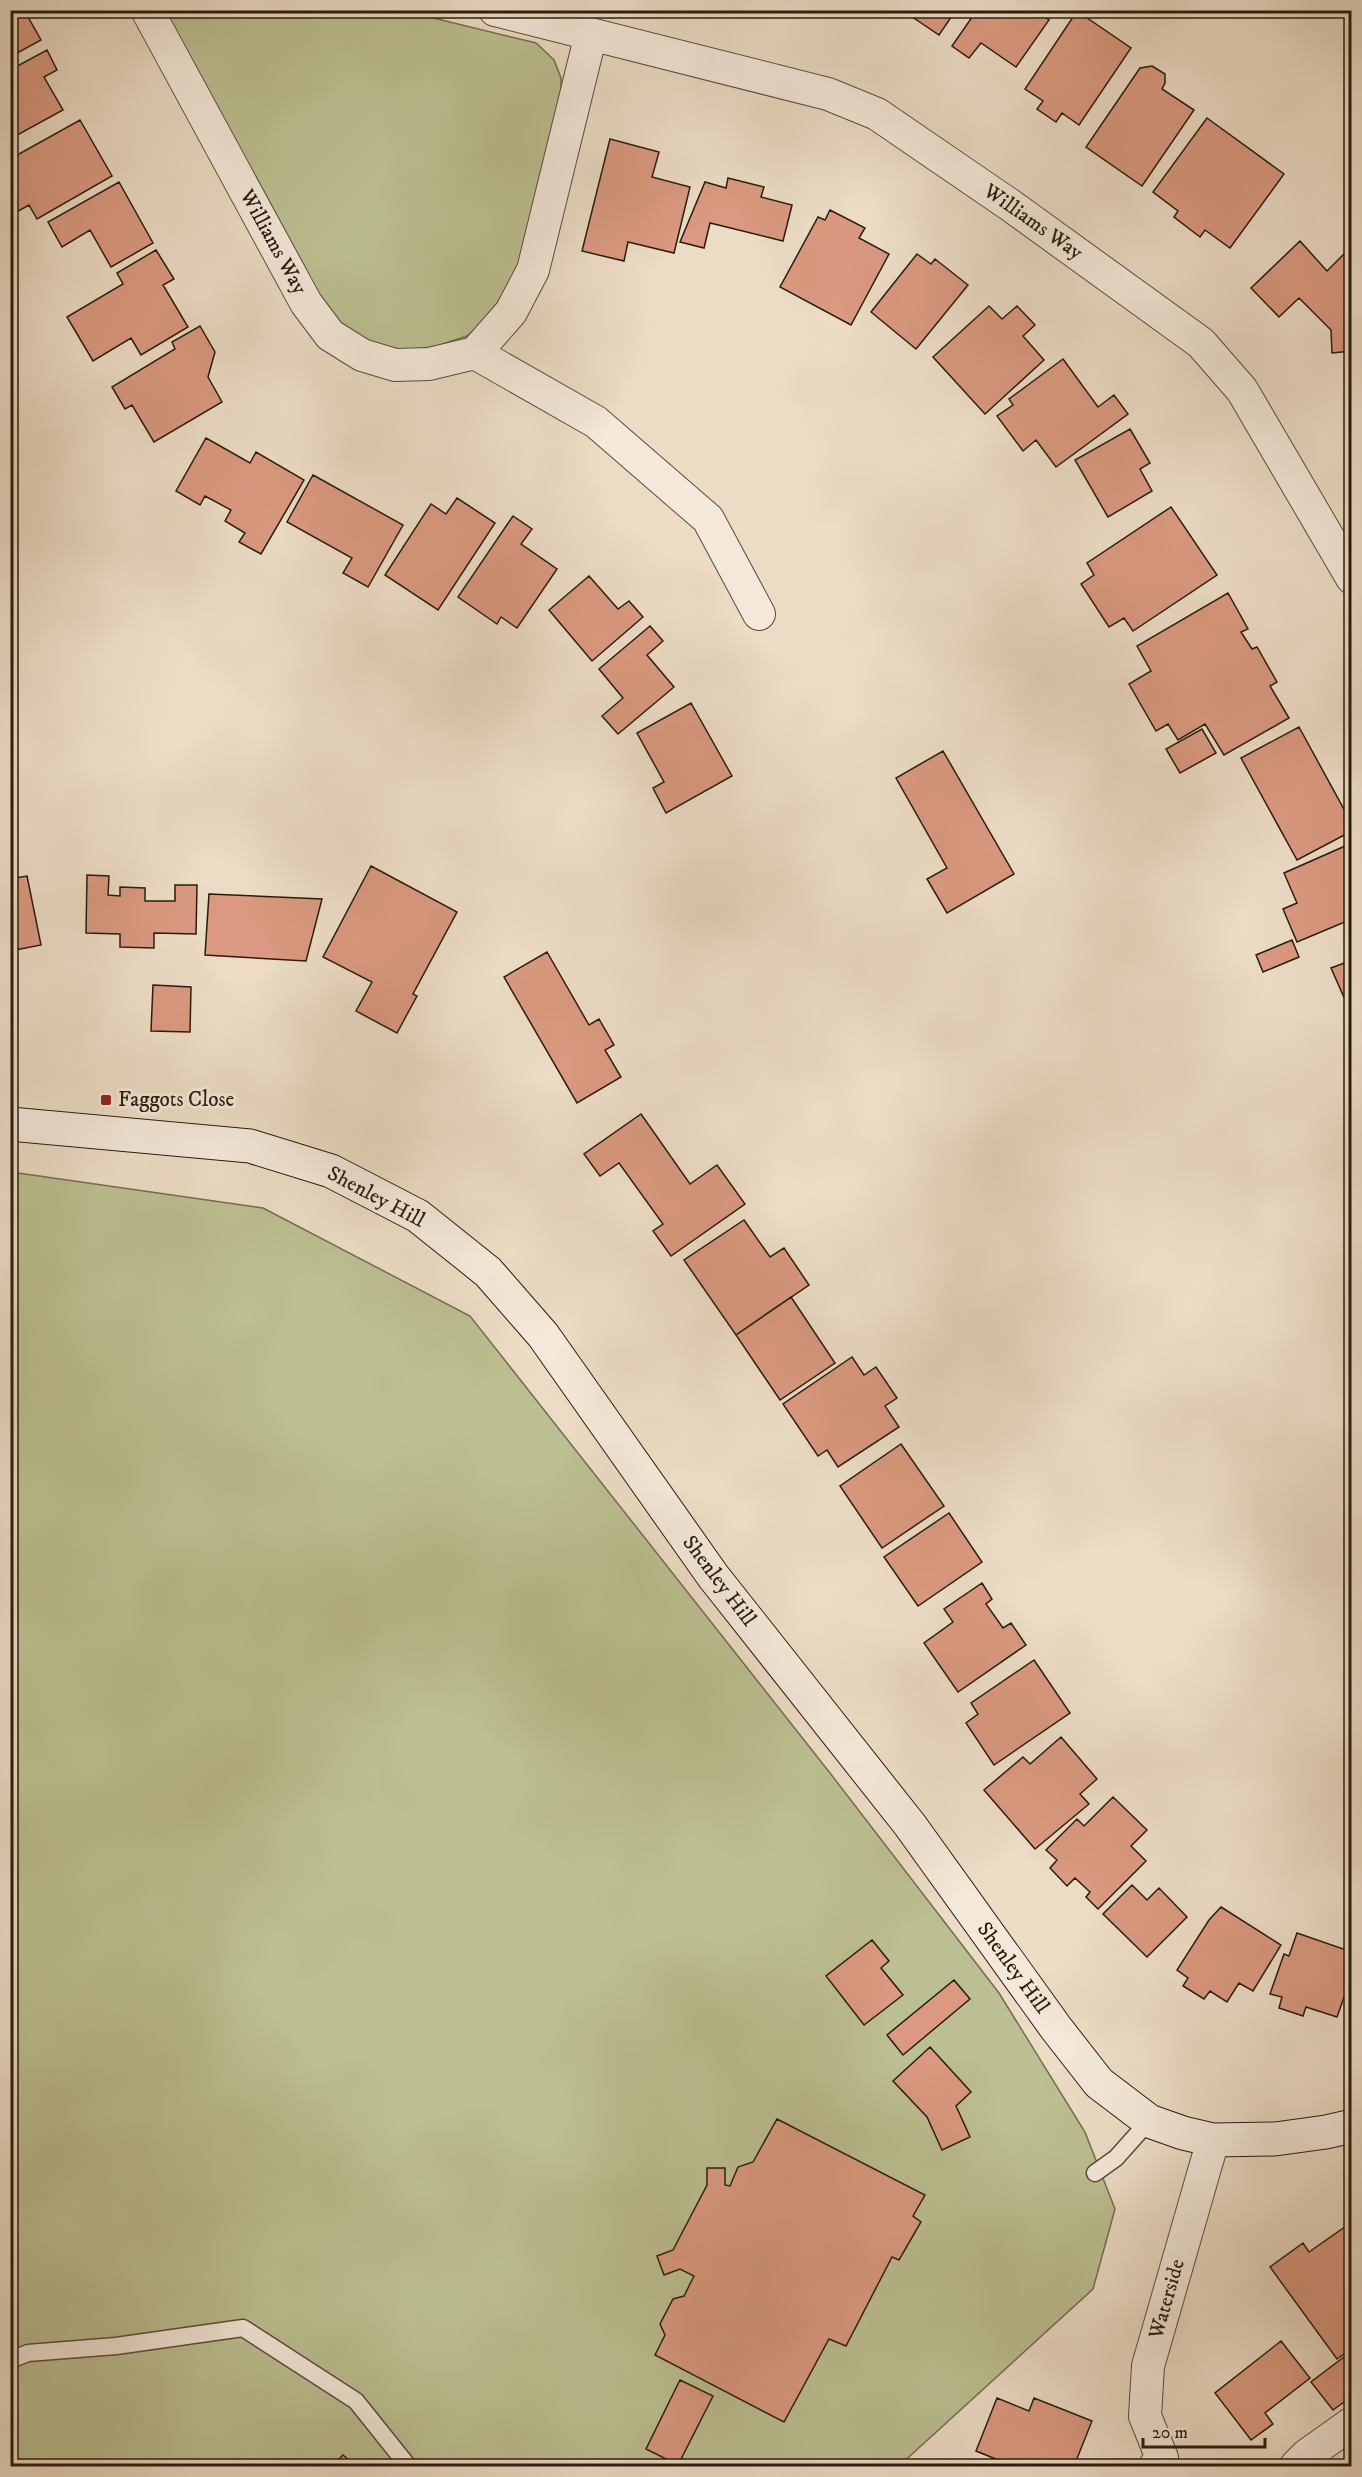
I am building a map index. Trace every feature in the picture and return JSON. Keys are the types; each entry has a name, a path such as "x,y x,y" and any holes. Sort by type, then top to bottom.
{"street":[{"name":"Williams Way","path":"147,10 306,303 330,335 362,355 395,365 429,364 475,353"},
{"name":"Williams Way","path":"495,10 828,94 877,114 1010,204 1201,343 1242,390 1351,574"},
{"path":"591,34 533,270 511,312 475,353 596,422 708,519 759,614"},
{"name":"Shenley Hill","path":"10,1124 250,1146 331,1171 418,1216 488,1272 543,1335 713,1576 910,1825 1063,2037 1099,2083 1149,2121 1183,2133 1213,2140 1275,2139 1352,2126"},
{"name":"Waterside","path":"1163,2464 1145,2416 1148,2366 1213,2140"},
{"path":"1296,2466 1352,2423"}],"lane":[{"path":"1095,2173 1116,2158 1149,2121"},
{"path":"10,2360 28,2353 116,2346 243,2328 356,2401 408,2466"}],"green space":[{"path":"165,11 405,11 536,43 554,60 561,78 561,98 517,274 497,312 467,336 437,346 408,351 375,344 346,332 327,310"},
{"path":"11,1172 263,1208 470,1316 830,1773 999,1993 1085,2132 1115,2209 1093,2289 899,2466 11,2466"}],"building":[{"path":"10,10 24,10 41,40 10,57"},
{"path":"902,10 956,10 939,35"},
{"path":"977,10 1036,10 1049,20 1016,67 981,43 969,58 952,46"},
{"path":"1077,11 1131,48 1079,125 1062,113 1056,122 1037,109 1043,101 1025,89"},
{"path":"47,50 57,70 44,77 63,110 10,139 10,70"},
{"path":"1152,66 1165,74 1162,89 1194,110 1142,186 1086,147 1140,68"},
{"path":"1207,118 1284,174 1230,248 1205,230 1200,237 1174,217 1178,211 1153,192"},
{"path":"80,120 112,176 37,219 29,205 13,214 10,210 10,178 14,176 10,169 10,159"},
{"path":"610,139 659,152 652,177 690,187 674,253 628,242 624,261 582,251"},
{"path":"728,178 764,187 761,197 792,205 783,241 710,223 704,248 680,242 705,182 726,188"},
{"path":"119,182 153,243 111,267 90,230 62,247 48,222"},
{"path":"830,210 865,228 859,238 889,254 851,325 780,287 818,217 825,220"},
{"path":"1300,241 1327,271 1345,253 1352,261 1352,351 1332,353 1331,330 1299,298 1279,317 1251,288"},
{"path":"156,250 174,279 163,285 188,327 141,355 131,338 93,361 67,317 123,284 117,273"},
{"path":"917,254 931,264 935,259 968,285 916,349 871,312"},
{"path":"989,306 1002,319 1017,306 1035,325 1023,336 1044,360 985,414 933,357"},
{"path":"200,326 215,352 208,377 222,402 154,442 132,405 125,409 112,387 175,349 172,342"},
{"path":"1063,359 1098,407 1114,395 1128,414 1056,467 1036,440 1023,451 997,416 1013,405 1009,399"},
{"path":"1130,429 1150,463 1140,469 1152,491 1108,517 1075,460"},
{"path":"206,438 250,463 256,452 304,480 261,554 239,542 245,533 225,521 231,510 205,496 200,505 176,491"},
{"path":"313,475 403,525 368,587 343,573 352,558 287,522"},
{"path":"457,498 495,523 438,610 385,575 431,504 446,514"},
{"path":"1171,507 1217,575 1133,631 1124,618 1109,627 1081,584 1094,575 1087,563"},
{"path":"513,516 532,529 521,544 557,569 517,628 501,617 497,624 458,597"},
{"path":"589,576 618,609 629,601 643,617 592,661 549,610"},
{"path":"1228,593 1248,629 1241,632 1252,649 1257,647 1277,682 1270,686 1289,718 1224,755 1205,724 1178,740 1168,724 1156,731 1129,684 1151,671 1137,646"},
{"path":"650,626 663,641 647,655 674,687 618,734 602,716 623,698 599,669"},
{"path":"691,703 732,776 666,813 653,788 664,782 637,733"},
{"path":"1299,727 1352,824 1352,831 1297,860 1241,758"},
{"path":"1202,729 1216,753 1180,773 1166,749"},
{"path":"943,751 1014,874 947,913 927,879 947,868 896,778"},
{"path":"1352,843 1352,919 1297,942 1283,909 1297,903 1284,873"},
{"path":"371,866 457,912 413,994 417,996 397,1033 356,1011 372,982 323,957"},
{"path":"87,875 109,876 108,895 120,896 120,887 145,888 145,901 175,901 175,885 197,885 196,934 154,933 154,948 120,947 120,934 86,933"},
{"path":"27,876 41,945 10,951 10,879"},
{"path":"209,894 322,899 306,961 205,955"},
{"path":"1292,940 1299,957 1263,972 1256,955"},
{"path":"547,952 589,1025 599,1019 614,1045 605,1050 621,1077 577,1103 504,977"},
{"path":"1352,960 1352,1010 1350,1011 1331,968"},
{"path":"153,985 191,987 190,1032 151,1031"},
{"path":"641,1114 690,1184 717,1165 745,1204 671,1256 653,1231 663,1224 619,1163 600,1176 584,1154"},
{"path":"744,1220 770,1257 784,1248 809,1285 736,1335 684,1260"},
{"path":"791,1297 835,1363 780,1400 736,1335"},
{"path":"852,1357 864,1375 876,1367 897,1398 885,1406 899,1427 838,1467 827,1450 818,1456 783,1404"},
{"path":"901,1444 944,1506 882,1548 840,1486"},
{"path":"949,1513 982,1562 918,1606 884,1557"},
{"path":"982,1583 992,1599 986,1604 1003,1628 1011,1623 1026,1645 958,1692 924,1643 953,1622 944,1609"},
{"path":"1034,1660 1070,1713 994,1765 966,1723 978,1714 971,1703"},
{"path":"1061,1737 1097,1779 1080,1794 1089,1804 1035,1849 984,1790 1023,1757 1030,1764"},
{"path":"1113,1797 1147,1830 1131,1846 1146,1861 1098,1909 1086,1897 1090,1892 1075,1878 1067,1886 1050,1868 1057,1860 1046,1850 1077,1819 1084,1826"},
{"path":"1132,1885 1147,1900 1159,1888 1187,1917 1147,1957 1103,1914"},
{"path":"1221,1907 1281,1945 1253,1991 1239,1983 1227,2002 1210,1991 1204,1999 1183,1986 1188,1978 1177,1970 1209,1920"},
{"path":"1297,1933 1352,1952 1352,1981 1350,1980 1337,2017 1306,2007 1303,2016 1279,2008 1282,1997 1270,1994 1284,1954 1289,1956"},
{"path":"872,1940 889,1961 881,1968 903,1995 864,2025 826,1976"},
{"path":"954,1980 970,1999 903,2055 887,2035"},
{"path":"930,2047 971,2092 956,2106 970,2137 942,2150 927,2117 893,2081"},
{"path":"777,2119 925,2195 913,2216 921,2222 899,2260 892,2257 846,2346 829,2339 784,2422 655,2355 665,2335 660,2324 673,2299 684,2296 694,2276 680,2269 664,2275 657,2256 673,2250 707,2185 707,2168 725,2168 725,2185 730,2186 738,2167 753,2162"},
{"path":"1352,2222 1352,2348 1337,2359 1270,2267 1303,2243 1309,2252"},
{"path":"1281,2341 1310,2378 1265,2413 1273,2424 1251,2440 1215,2393"},
{"path":"1352,2351 1352,2396 1333,2410 1311,2382"},
{"path":"680,2380 713,2396 678,2465 646,2449"},
{"path":"997,2398 1029,2411 1034,2398 1092,2421 1074,2466 1007,2466 1008,2464 976,2451"},
{"path":"343,2455 356,2466 332,2466"}],"place":[{"name":"Faggots Close","path":"106,1100"}]}
